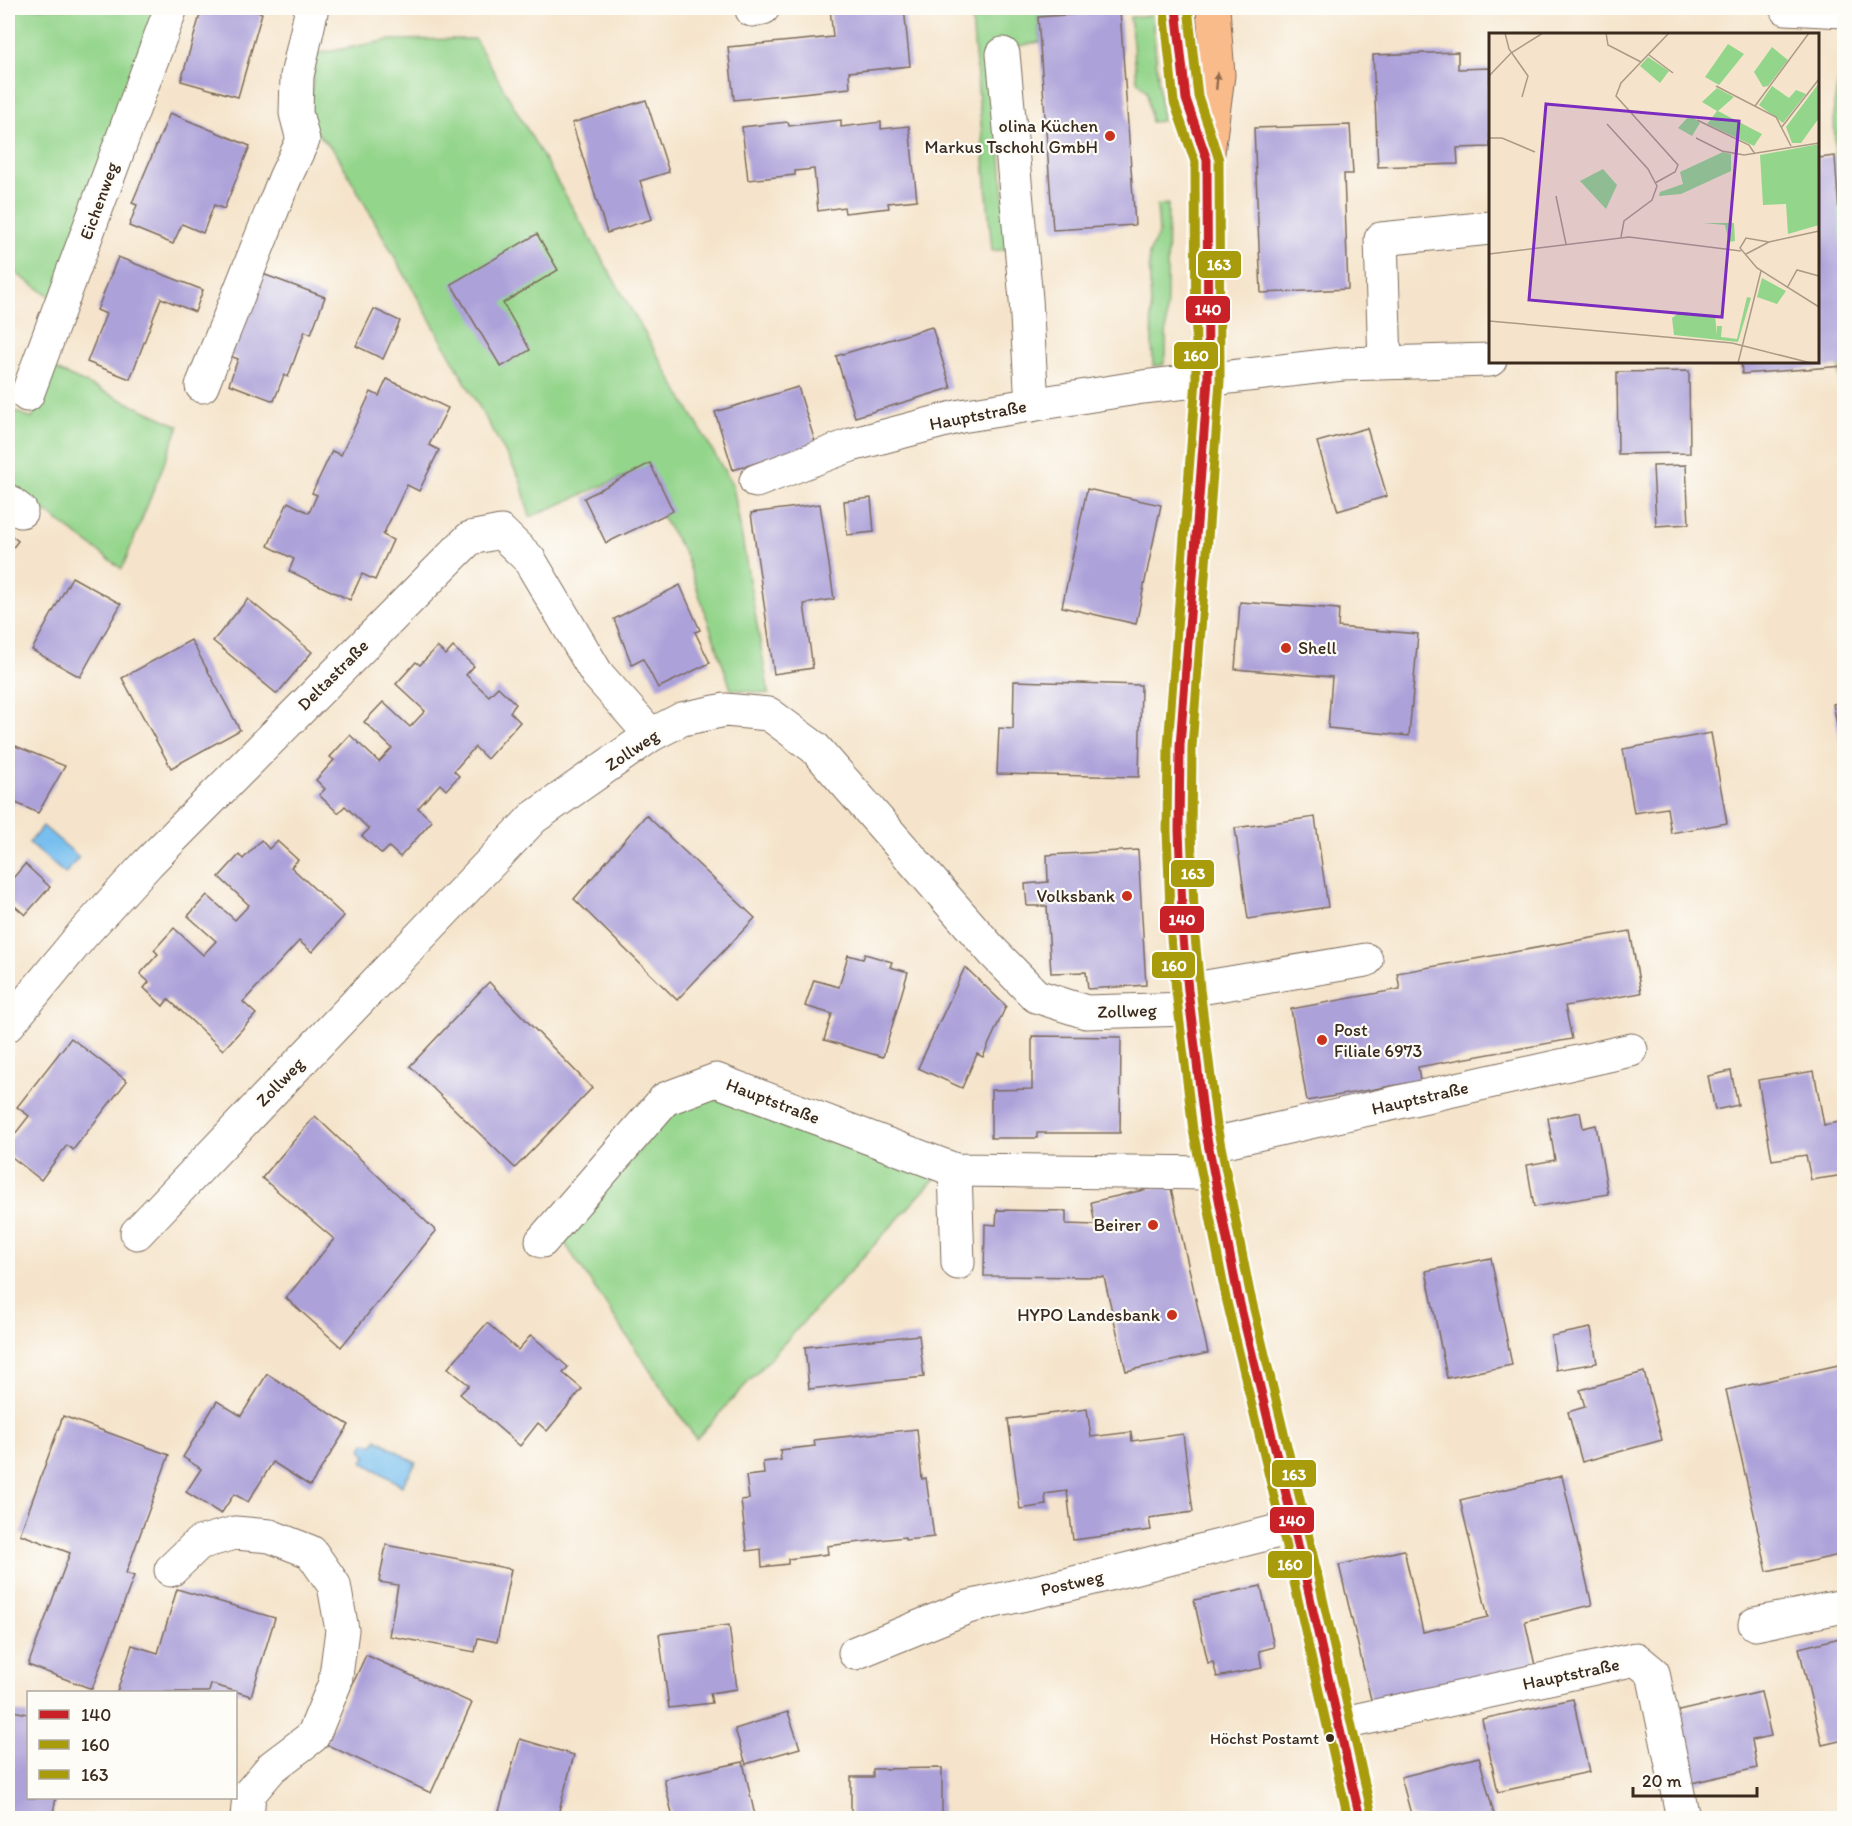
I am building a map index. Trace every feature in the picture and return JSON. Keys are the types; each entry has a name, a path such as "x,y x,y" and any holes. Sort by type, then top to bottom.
{"main road":[{"path":"1176,8 1186,99 1207,160"},
{"path":"1213,8 1218,75 1207,160 1208,380 1180,746 1179,819 1183,938 1211,1159 1238,1296 1294,1527 1360,1818"}],"street":[{"name":"Eichenweg","path":"27,395 171,8"},
{"path":"202,386 285,178 303,140 296,112 297,76 312,8"},
{"path":"1786,8 1845,11"},
{"path":"1003,54 1026,299 1032,405"},
{"path":"1385,362 1381,239 1489,228"},
{"name":"Hauptstraße","path":"756,481 851,445 961,416 1143,387 1342,364 1489,360"},
{"name":"Deltastraße","path":"8,1025 82,935 148,863 470,537 501,532 529,559 597,674 651,735"},
{"name":"Zollweg","path":"137,1233 533,818 651,735 682,719 725,710 769,714 815,748 993,952 1036,996 1086,1012 1189,999 1366,960"},
{"name":"Hauptstraße","path":"542,1241 665,1099 716,1080 955,1170 1211,1159 1631,1050"},
{"path":"955,1170 958,1263"},
{"name":"Postweg","path":"855,1653 968,1606 1070,1584 1294,1527"},
{"path":"171,1570 199,1543 235,1533 270,1536 311,1552 334,1585 342,1630 335,1683 313,1736 272,1767 249,1794 247,1818"},
{"path":"1755,1624 1845,1606"},
{"name":"Hauptstraße","path":"1339,1724 1636,1659 1653,1672 1683,1818"}],"green space":[{"path":"10,8 160,8 54,299 8,268 8,13"},
{"path":"971,8 1119,8 1120,11 1038,17 1040,42 993,51 1008,249 992,251"},
{"path":"1152,15 1162,121 1151,122 1147,92 1137,80 1130,17"},
{"path":"475,39 733,486 769,694 731,689 686,556 635,472 530,517 520,479 336,153 308,123 316,54 390,40"},
{"path":"1844,72 1844,406 1840,401 1834,105 1840,73"},
{"path":"1168,204 1166,355 1163,365 1153,366 1149,254 1159,232 1157,206"},
{"path":"52,368 179,426 122,569 8,483 9,408 32,419"},
{"path":"706,1096 940,1173 696,1439 562,1239 674,1110"}],"water":[{"path":"43,826 79,857 65,874 29,843"},
{"path":"377,1439 416,1463 402,1486 363,1462 366,1456 361,1449 365,1443 374,1444"}],"building":[{"path":"202,8 243,8 262,13 238,97 181,81"},
{"path":"830,8 904,8 910,66 849,72 850,88 734,100 728,47 833,37"},
{"path":"1120,11 1135,225 1053,230 1038,17"},
{"path":"1458,52 1458,69 1489,68 1489,147 1457,148 1458,164 1378,167 1373,55"},
{"path":"646,100 669,172 640,181 652,219 607,233 572,123"},
{"path":"170,113 250,146 224,209 214,205 203,233 182,224 173,244 129,226 137,205 132,203"},
{"path":"841,120 841,127 881,122 881,129 909,126 917,200 888,203 889,208 845,213 844,207 818,211 814,169 795,171 795,175 748,180 742,127 788,122 789,126"},
{"path":"1350,125 1353,174 1344,174 1348,289 1261,293 1254,128"},
{"path":"1835,156 1844,284 1844,366 1742,374 1741,363 1819,363 1819,158"},
{"path":"537,234 558,270 503,303 530,350 501,367 451,284"},
{"path":"118,257 203,290 195,312 161,298 130,379 87,362 106,314 97,310"},
{"path":"260,273 325,297 311,334 305,331 288,377 284,375 274,401 229,384 238,359 230,356"},
{"path":"374,309 400,321 383,359 356,346"},
{"path":"932,327 951,388 855,417 836,356"},
{"path":"1689,371 1690,453 1618,454 1617,372"},
{"path":"387,379 448,408 429,445 439,450 419,491 407,485 383,535 393,540 375,580 362,574 350,600 289,571 294,559 268,546 288,502 309,513 317,495 312,493 332,451 341,455 371,392 379,396"},
{"path":"798,387 816,445 733,470 715,412"},
{"path":"1367,428 1387,496 1338,511 1317,442"},
{"path":"650,463 673,511 606,543 584,498"},
{"path":"1686,465 1689,524 1656,526 1653,466"},
{"path":"1087,489 1161,505 1136,624 1062,607"},
{"path":"871,498 874,532 847,535 844,501"},
{"path":"820,504 834,599 804,604 813,668 774,674 751,513"},
{"path":"8,533 18,541 8,554"},
{"path":"72,577 121,604 80,677 32,650"},
{"path":"680,585 700,630 695,632 710,663 658,688 643,659 632,665 614,619"},
{"path":"248,599 312,652 277,694 213,641"},
{"path":"1240,602 1339,609 1338,627 1418,634 1409,736 1328,728 1332,677 1235,669"},
{"path":"191,640 240,730 171,768 122,678"},
{"path":"437,647 446,655 453,647 474,666 466,675 489,696 498,687 516,704 510,712 520,722 487,759 475,747 454,771 459,776 446,790 440,784 418,808 432,821 400,857 389,847 382,854 362,836 369,829 345,806 338,813 319,795 325,789 316,780 334,760 330,757 350,735 379,762 392,748 364,722 383,702 410,727 425,711 396,684 416,662 420,665"},
{"path":"1014,681 1141,685 1139,777 997,774 999,728 1013,729"},
{"path":"1844,701 1844,755 1843,755 1833,704"},
{"path":"1711,733 1727,823 1671,833 1667,808 1634,813 1623,749"},
{"path":"8,743 65,766 38,813 14,802 8,816"},
{"path":"646,815 755,918 677,1000 574,899"},
{"path":"1315,817 1328,907 1248,919 1235,828"},
{"path":"261,840 269,849 277,841 298,860 291,867 344,916 312,952 299,941 243,1002 256,1014 223,1050 168,999 163,1006 144,988 149,982 140,974 158,954 154,950 174,928 203,955 216,941 188,916 207,895 235,920 249,905 219,877 239,855 243,859"},
{"path":"1138,850 1146,985 1088,989 1086,972 1051,973 1047,906 1027,906 1025,884 1048,882 1047,855"},
{"path":"25,864 50,887 25,915 8,900 8,884"},
{"path":"1630,931 1641,993 1565,1006 1572,1039 1418,1067 1420,1081 1307,1101 1291,1009 1400,989 1397,973"},
{"path":"865,954 892,962 890,967 908,972 883,1057 824,1040 832,1014 805,1006 814,980 839,987 848,955 863,959"},
{"path":"965,967 1006,1006 983,1057 977,1054 962,1088 918,1068"},
{"path":"489,982 592,1088 515,1168 410,1066"},
{"path":"1032,1036 1121,1037 1120,1133 1037,1133 1037,1138 991,1138 991,1090 1032,1089"},
{"path":"71,1038 127,1081 73,1150 67,1145 41,1180 8,1154 8,1143 29,1116 17,1107"},
{"path":"1731,1071 1738,1105 1715,1110 1708,1076"},
{"path":"1814,1071 1824,1125 1844,1121 1844,1175 1811,1180 1806,1155 1772,1160 1758,1080"},
{"path":"1580,1112 1583,1128 1596,1125 1608,1194 1534,1207 1527,1165 1555,1160 1548,1118"},
{"path":"315,1116 436,1231 341,1347 286,1298 334,1239 262,1178"},
{"path":"1170,1184 1208,1353 1126,1371 1104,1277 984,1276 985,1224 996,1225 997,1210 1066,1211 1066,1224 1095,1225 1091,1202"},
{"path":"1491,1258 1512,1365 1447,1378 1426,1271"},
{"path":"487,1323 518,1350 531,1335 568,1367 563,1373 582,1389 547,1431 538,1423 520,1446 460,1394 469,1385 448,1368"},
{"path":"1591,1328 1597,1363 1556,1370 1551,1336"},
{"path":"919,1335 924,1377 809,1389 805,1347"},
{"path":"1843,1364 1844,1554 1767,1571 1726,1390"},
{"path":"1644,1372 1662,1440 1582,1462 1568,1412 1585,1407 1580,1390"},
{"path":"267,1374 349,1425 310,1486 273,1462 248,1502 234,1494 221,1514 186,1492 201,1469 183,1457 217,1401 241,1416"},
{"path":"1087,1409 1091,1437 1131,1432 1132,1441 1183,1434 1193,1512 1149,1518 1151,1530 1073,1540 1067,1491 1045,1494 1046,1505 1020,1509 1008,1419"},
{"path":"63,1416 169,1455 126,1573 134,1576 92,1689 28,1665 70,1553 20,1534"},
{"path":"917,1429 922,1479 926,1478 934,1537 905,1540 905,1537 827,1546 828,1554 788,1559 788,1564 762,1567 761,1549 747,1551 741,1500 749,1499 746,1476 764,1474 763,1462 781,1460 780,1450 815,1446 814,1440"},
{"path":"1562,1476 1592,1605 1525,1621 1536,1670 1373,1708 1339,1565 1404,1550 1423,1632 1488,1617 1460,1500"},
{"path":"386,1545 511,1569 497,1642 478,1638 475,1652 389,1636 398,1585 379,1582"},
{"path":"1261,1586 1274,1647 1259,1651 1262,1668 1217,1677 1213,1662 1208,1663 1194,1600"},
{"path":"177,1589 275,1618 251,1696 211,1684 209,1691 117,1691 132,1645 158,1653"},
{"path":"729,1625 737,1689 710,1693 712,1703 669,1708 659,1634"},
{"path":"1844,1637 1844,1740 1822,1745 1799,1648"},
{"path":"366,1655 472,1703 431,1793 325,1744"},
{"path":"1761,1692 1771,1736 1752,1740 1757,1768 1687,1784 1670,1713"},
{"path":"1573,1699 1589,1772 1498,1792 1482,1719"},
{"path":"8,1710 27,1714 27,1799 56,1799 52,1818 8,1818"},
{"path":"788,1712 800,1748 746,1764 735,1729"},
{"path":"520,1739 574,1755 557,1818 497,1818"},
{"path":"1479,1757 1495,1818 1412,1818 1401,1777"},
{"path":"743,1762 755,1816 673,1818 664,1779"},
{"path":"942,1768 942,1818 851,1818 851,1777 873,1777 873,1769"}],"transit line":[{"name":"140","path":"1176,8 1186,99 1207,160 1208,380 1180,746 1179,830 1183,938 1188,990 1205,1128 1238,1296 1294,1527 1360,1818"},
{"name":"163","path":"1188,8 1198,96 1219,160 1220,381 1192,747 1191,830 1195,937 1200,989 1217,1126 1250,1293 1306,1524 1372,1815"},
{"name":"160","path":"1164,9 1174,102 1195,162 1196,380 1168,746 1167,830 1171,938 1176,991 1193,1130 1226,1298 1348,1818"}],"place":[{"name":"olina Küchen Markus Tschohl GmbH","path":"1110,136"},
{"name":"Shell","path":"1286,648"},
{"name":"Volksbank","path":"1127,896"},
{"name":"Post Filiale 6973","path":"1322,1040"},
{"name":"Beirer","path":"1153,1225"},
{"name":"HYPO Landesbank","path":"1172,1315"},
{"name":"Höchst Postamt","path":"1330,1738"}]}
